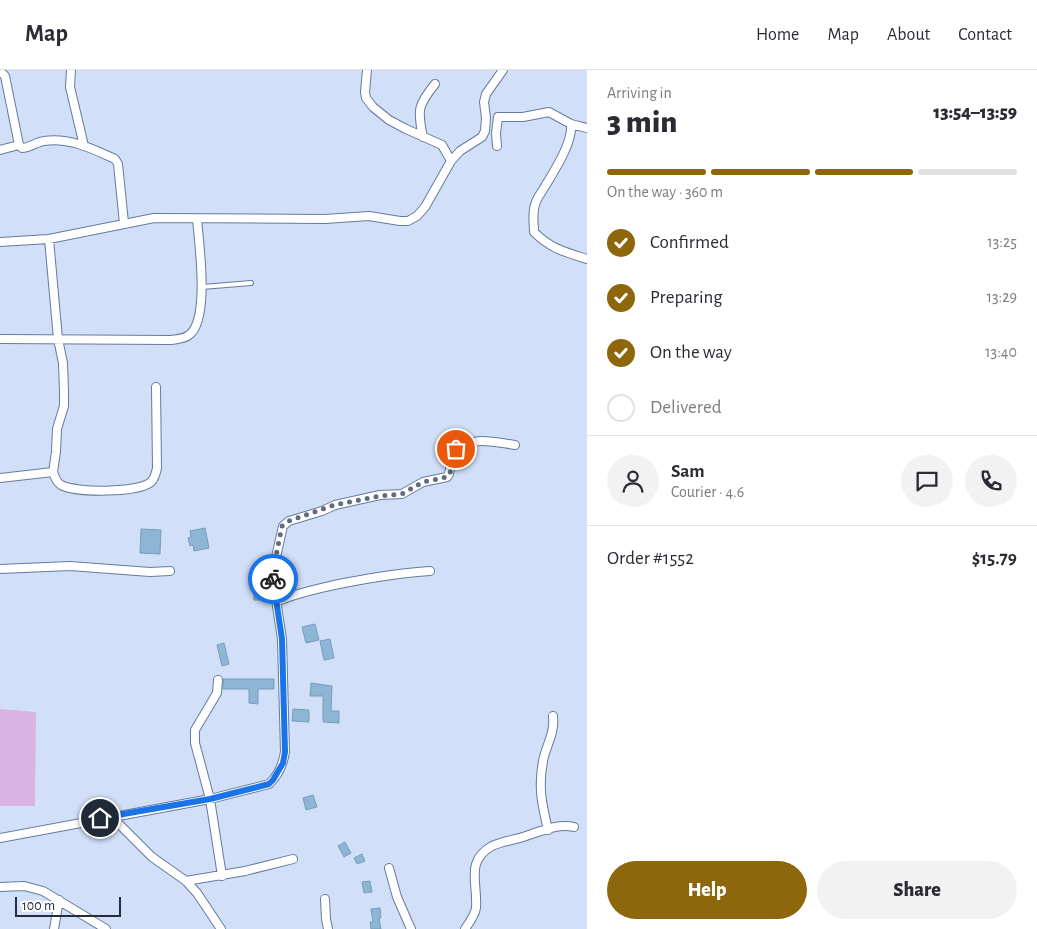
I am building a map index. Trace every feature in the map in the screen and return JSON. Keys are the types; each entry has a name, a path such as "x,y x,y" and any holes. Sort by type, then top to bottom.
{"street":[{"path":"71,70 70,86 84,146"},
{"path":"367,70 365,92 366,98 373,107 389,120 442,145 451,160"},
{"path":"0,242 49,239 154,218 325,219 369,216 408,221 417,216 425,207 451,160 460,151 482,137 485,132 484,102 486,94 503,70"},
{"path":"0,71 5,76 22,148 42,141 74,142 115,159 118,164 124,223"},
{"path":"423,137 420,108 422,100 435,84"},
{"path":"497,146 498,117 523,117 549,112 571,124 587,128"},
{"path":"571,124 572,131 560,160 535,203 533,214 534,232 546,244 566,253 587,259"},
{"path":"0,150 20,145"},
{"path":"0,339 171,340 190,334 199,322 202,287 197,219"},
{"path":"49,239 58,339 63,363 64,406 57,429 53,472 58,483 75,488 114,490 142,486 150,482 155,476 157,468 156,387"},
{"path":"0,838 210,799 269,784 283,763 285,752 282,639 273,580 282,526 289,521 334,505 380,496 402,494 423,482 447,477 450,474 453,452 471,441 489,441 515,445"},
{"path":"0,478 53,472"},
{"path":"0,569 70,566 150,572 170,571"},
{"path":"276,602 293,594 380,576 430,571"},
{"path":"218,680 217,693 195,730 197,756 210,799 222,876"},
{"path":"548,830 540,795 540,781 543,759 553,734 553,716"},
{"path":"111,816 152,857 186,881 221,929"},
{"path":"465,929 475,911 474,869 477,860 483,852 494,845 554,827 568,826 574,828"},
{"path":"186,881 222,876 293,859"},
{"path":"389,868 397,897 411,929"},
{"path":"0,886 24,886 43,891 106,929"},
{"path":"325,899 328,929"},
{"path":"54,929 58,900"}],"lane":[{"path":"202,287 251,283"}],"shaded area":[{"path":"0,709 36,712 35,806 0,806"}],"building":[{"path":"205,528 209,548 194,551 193,545 190,546 188,538 191,537 190,531"},
{"path":"141,529 161,530 160,554 140,553"},
{"path":"254,581 264,581 264,600 254,600"},
{"path":"315,624 319,640 306,643 302,627"},
{"path":"330,639 334,658 324,660 320,641"},
{"path":"224,643 229,664 222,666 217,645"},
{"path":"223,679 274,679 274,689 258,689 258,704 249,703 249,689 223,689"},
{"path":"311,683 332,686 331,711 339,711 339,723 323,722 323,696 310,696"},
{"path":"293,709 309,710 309,722 292,721"},
{"path":"313,795 317,807 306,810 303,798"},
{"path":"345,842 351,853 344,857 338,846"},
{"path":"362,854 365,861 357,864 354,858"},
{"path":"370,881 372,892 364,893 362,882"},
{"path":"380,908 381,929 371,929 370,922 373,922 371,909"}],"way so far":[{"path":"273,579 282,526 289,521 322,511 334,505 380,496 402,494 423,482 447,477 450,474 451,457 456,449"}],"route":[{"path":"100,818 243,792 269,784 273,780 283,763 285,752 282,639 273,579"}]}
